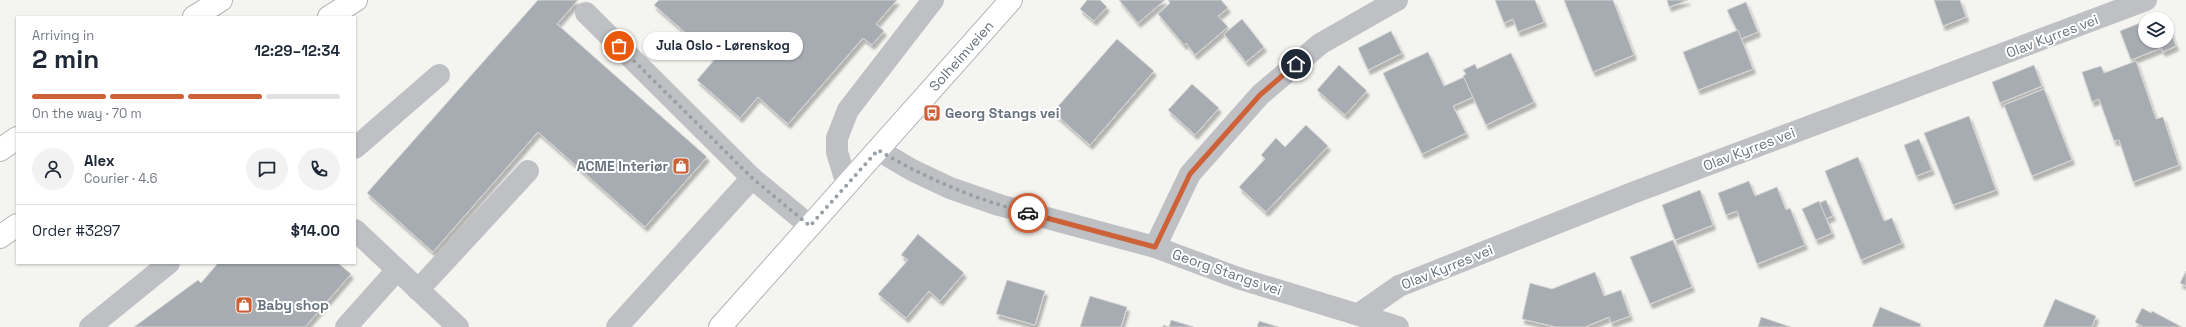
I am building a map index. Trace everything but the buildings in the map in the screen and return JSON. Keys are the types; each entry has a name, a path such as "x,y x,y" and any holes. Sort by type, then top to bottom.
{"main road":[{"path":"196,16 220,0"},
{"path":"331,16 356,0"},
{"name":"Solheimveien","path":"720,327 878,150 1004,2"},
{"path":"0,141 16,132"},
{"path":"0,150 16,139"},
{"path":"0,237 16,226"}],"street":[{"path":"847,185 837,152 837,138 848,110 933,0"},
{"path":"1155,247 1190,174 1260,95 1320,44 1397,0"},
{"name":"Olav Kyrres vei","path":"1359,314 1400,286 1598,207 2146,0"},
{"path":"586,13 752,178 810,226"},
{"path":"356,147 439,75"},
{"name":"Georg Stangs vei","path":"878,150 912,170 957,191 999,205 1155,247 1238,278 1398,327"},
{"path":"418,290 528,171"},
{"path":"617,327 752,178"},
{"path":"356,231 458,327"},
{"path":"90,327 168,264"},
{"path":"346,327 397,270"}],"way so far":[{"path":"619,46 752,178 810,226 878,150 912,170 950,188 999,205 1028,213"}],"place":[{"name":"Jula Oslo - Lørenskog","path":"619,46"},
{"name":"Georg Stangs vei","path":"932,113"},
{"name":"ACME Interiør","path":"681,166"},
{"name":"Baby shop","path":"244,305"}],"route":[{"path":"1028,213 1155,247 1190,174 1260,95 1296,64"}]}
